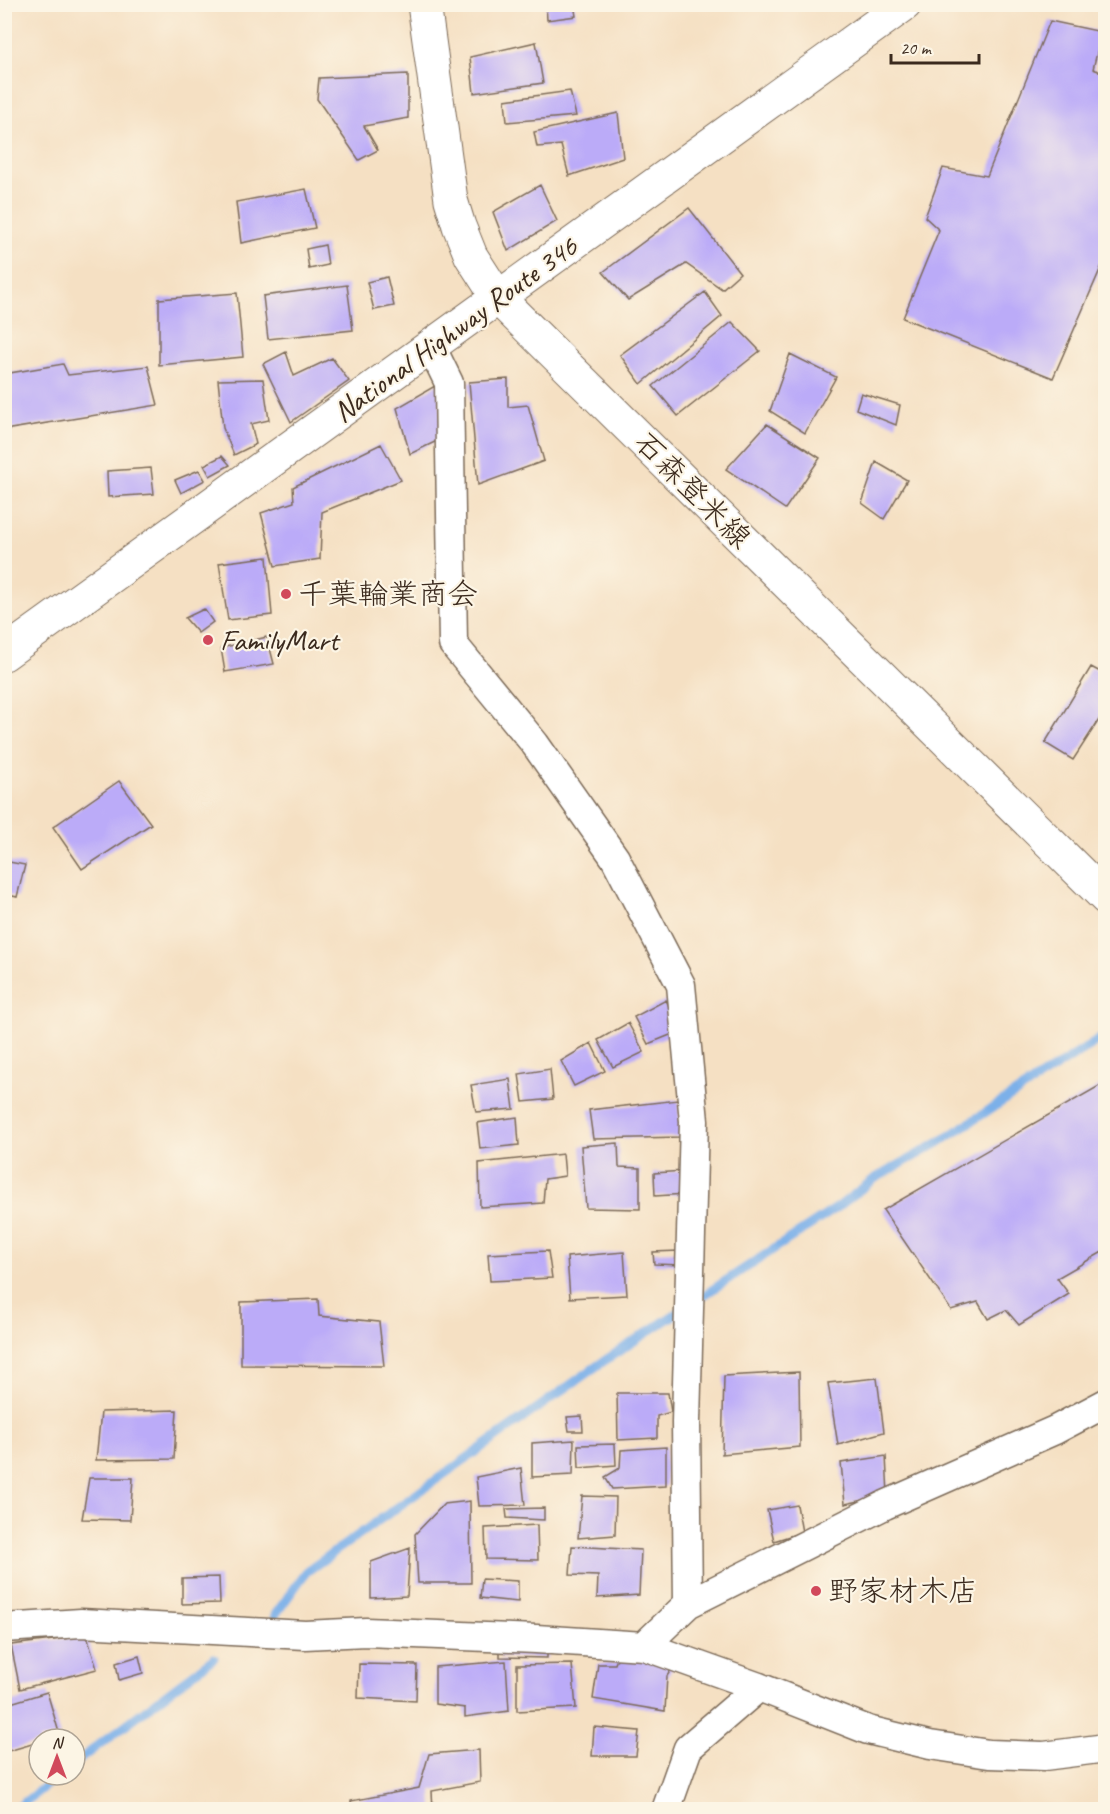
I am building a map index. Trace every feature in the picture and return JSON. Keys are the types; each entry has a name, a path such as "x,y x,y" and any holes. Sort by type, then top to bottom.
{"main road":[{"name":"石森登米線","path":"424,4 452,200 471,256 498,298 1106,898"},
{"name":"National Highway Route 346","path":"4,654 905,4"}],"street":[{"path":"430,346 449,383 453,644 535,744 615,858 681,985 694,1121 686,1422 688,1604"},
{"path":"644,1646 688,1604 885,1505 1055,1430 1106,1403"},
{"path":"4,1629 17,1626 81,1623 304,1635 366,1632 644,1646 759,1687 868,1730 930,1745 989,1754 1044,1756 1106,1748"},
{"path":"666,1809 688,1748 759,1687"}],"building":[{"path":"546,4 574,4 576,16 547,20"},
{"path":"1050,21 1102,32 1093,69 1106,74 1106,256 1053,378 903,318 939,230 925,217 943,168 987,176"},
{"path":"536,42 543,83 474,93 470,57"},
{"path":"408,74 408,118 364,126 378,150 359,160 317,99 319,78"},
{"path":"570,91 576,116 507,122 505,100"},
{"path":"618,113 623,158 569,176 561,145 537,147 534,132"},
{"path":"540,185 557,221 508,251 493,212"},
{"path":"306,189 315,228 241,243 236,202"},
{"path":"689,208 740,273 722,289 686,264 628,300 603,272"},
{"path":"325,245 328,265 309,269 306,249"},
{"path":"387,277 394,306 374,310 367,282"},
{"path":"347,285 353,330 268,339 263,296"},
{"path":"705,292 722,316 641,384 620,355"},
{"path":"237,293 243,357 159,365 159,299"},
{"path":"732,322 760,351 678,416 653,386"},
{"path":"286,352 294,376 332,358 349,381 291,422 263,364"},
{"path":"790,354 836,377 805,433 770,411"},
{"path":"63,364 68,375 148,366 158,405 4,430 4,374"},
{"path":"263,379 269,420 251,424 256,444 234,455 223,428 218,380"},
{"path":"508,379 508,407 528,405 544,461 478,485 469,382"},
{"path":"440,383 441,439 410,454 397,408"},
{"path":"861,393 900,405 896,425 856,409"},
{"path":"767,424 820,458 785,509 726,469"},
{"path":"381,444 401,480 322,512 320,559 275,566 261,513 294,502 293,487"},
{"path":"222,456 230,465 210,476 204,465"},
{"path":"876,462 907,480 884,519 862,503"},
{"path":"151,468 154,494 108,497 107,471"},
{"path":"199,470 205,480 181,493 175,480"},
{"path":"267,557 272,615 228,620 219,563"},
{"path":"204,609 213,622 198,633 185,618"},
{"path":"267,637 274,664 225,672 221,648"},
{"path":"1091,667 1106,675 1106,709 1073,760 1045,743"},
{"path":"119,781 151,824 82,869 53,827"},
{"path":"4,861 25,865 17,897 4,894"},
{"path":"666,1000 680,1031 648,1044 634,1017"},
{"path":"628,1023 644,1052 613,1067 598,1040"},
{"path":"591,1043 605,1071 574,1086 561,1061"},
{"path":"550,1069 553,1099 523,1102 519,1074"},
{"path":"510,1079 514,1109 476,1112 471,1085"},
{"path":"1106,1082 1106,1250 1057,1278 1069,1294 1019,1325 1006,1310 988,1319 978,1302 951,1310 883,1210"},
{"path":"678,1100 681,1137 593,1139 589,1110"},
{"path":"517,1117 519,1145 480,1149 477,1123"},
{"path":"618,1143 619,1167 640,1168 640,1209 586,1208 581,1146"},
{"path":"563,1154 565,1176 545,1179 543,1203 480,1207 479,1163"},
{"path":"684,1171 686,1194 655,1196 654,1173"},
{"path":"548,1251 552,1278 490,1281 488,1254"},
{"path":"679,1251 682,1265 654,1264 653,1252"},
{"path":"624,1252 627,1295 570,1298 567,1257"},
{"path":"318,1299 319,1316 379,1322 384,1366 241,1365 241,1302"},
{"path":"799,1372 800,1447 722,1454 724,1376"},
{"path":"877,1378 884,1432 838,1445 828,1383"},
{"path":"617,1393 668,1393 671,1412 657,1416 657,1438 618,1440"},
{"path":"177,1410 174,1459 96,1460 101,1412"},
{"path":"582,1416 583,1431 569,1431 567,1417"},
{"path":"574,1440 573,1475 532,1477 532,1443"},
{"path":"615,1444 616,1465 579,1468 578,1445"},
{"path":"666,1447 666,1486 612,1489 605,1477 620,1468 621,1450"},
{"path":"886,1456 888,1495 845,1504 841,1463"},
{"path":"521,1468 525,1505 479,1506 476,1477"},
{"path":"89,1478 133,1478 130,1520 82,1519"},
{"path":"582,1496 616,1497 615,1535 578,1538"},
{"path":"470,1501 471,1583 418,1583 415,1534 444,1504"},
{"path":"797,1505 802,1532 774,1541 767,1510"},
{"path":"544,1508 544,1520 507,1518 506,1509"},
{"path":"537,1525 538,1560 486,1559 485,1528"},
{"path":"572,1546 641,1550 639,1595 597,1598 598,1576 570,1575"},
{"path":"410,1548 407,1596 371,1598 371,1562"},
{"path":"219,1577 220,1603 182,1604 182,1578"},
{"path":"482,1579 518,1581 518,1602 480,1598"},
{"path":"87,1636 97,1669 20,1689 11,1645"},
{"path":"500,1642 547,1644 547,1658 500,1657"},
{"path":"619,1653 677,1661 667,1676 665,1711 593,1699 598,1664 615,1664"},
{"path":"139,1656 143,1673 119,1680 116,1663"},
{"path":"506,1661 509,1711 465,1717 465,1708 435,1704 435,1667"},
{"path":"359,1664 417,1665 416,1701 358,1698"},
{"path":"572,1664 576,1708 517,1711 517,1665"},
{"path":"47,1692 57,1727 27,1727 27,1746 5,1752 4,1705"},
{"path":"594,1727 639,1731 636,1756 592,1756"},
{"path":"479,1750 480,1782 432,1791 433,1810 351,1810 351,1801 419,1788 429,1754"}],"waterway":[{"path":"695,1301 838,1207 874,1179 938,1143 1106,1035"},
{"path":"275,1615 306,1572 604,1361 683,1309"},
{"path":"87,1754 214,1658"},
{"path":"15,1810 44,1787"}],"place":[{"name":"千葉輪業商会","path":"286,594"},
{"name":"FamilyMart","path":"208,640"},
{"name":"野家材木店","path":"816,1591"}]}
